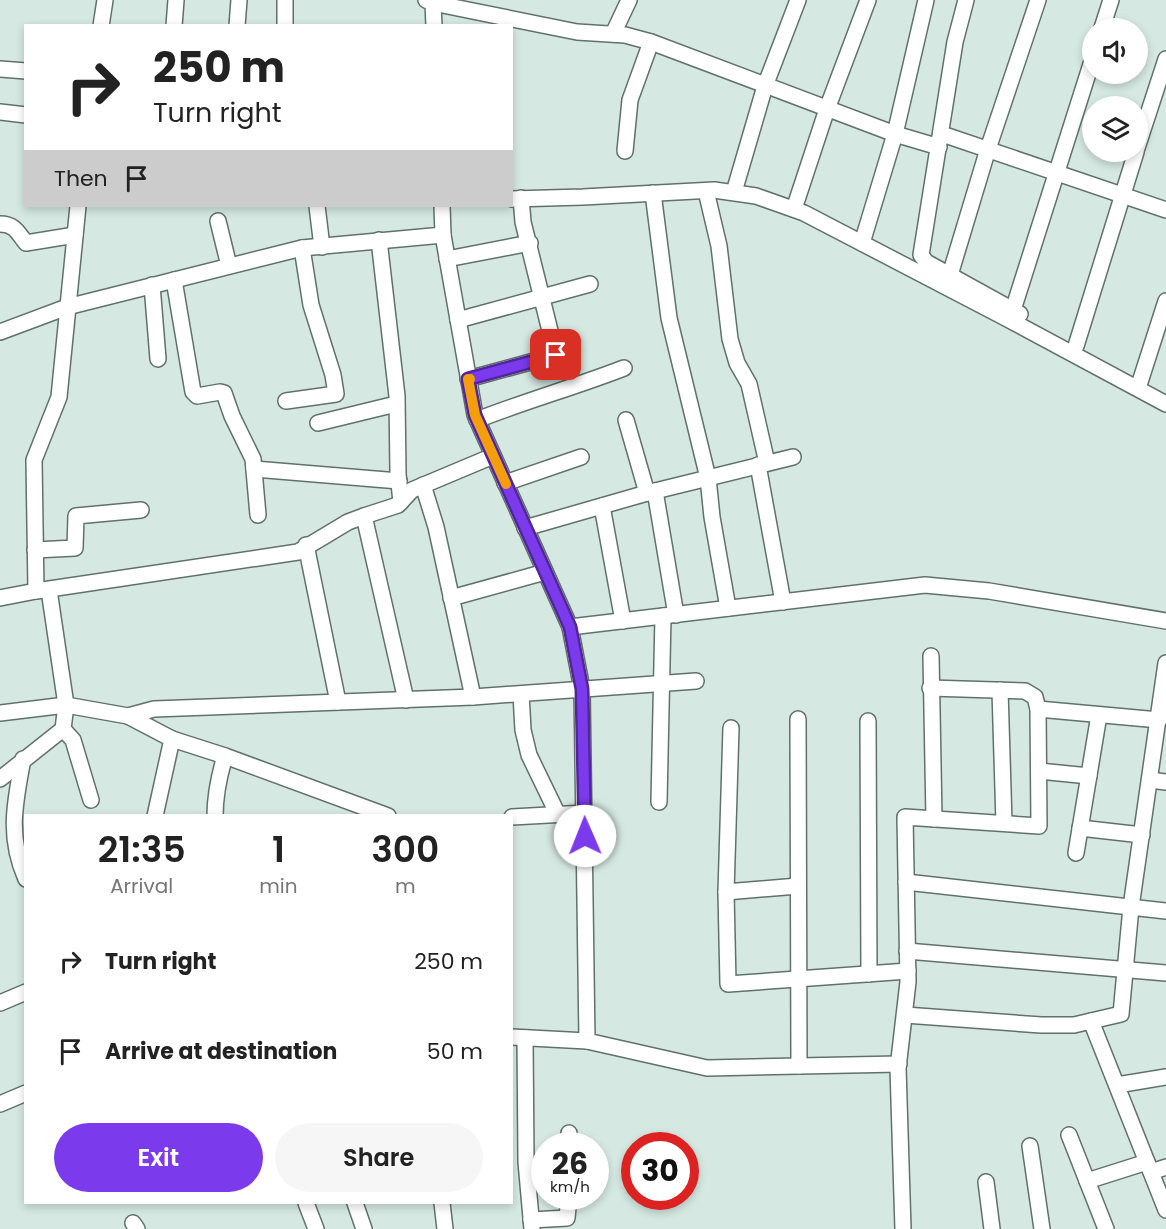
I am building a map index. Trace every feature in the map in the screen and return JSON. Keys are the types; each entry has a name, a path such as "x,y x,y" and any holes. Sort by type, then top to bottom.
{"street":[{"path":"101,24 105,0"},
{"path":"174,24 176,0"},
{"path":"237,24 239,0"},
{"path":"285,0 285,24"},
{"path":"613,34 629,0"},
{"path":"734,192 765,86 798,0"},
{"path":"794,209 827,109 868,0"},
{"path":"862,243 895,134 926,0"},
{"path":"966,0 955,42 921,255 926,262 1166,397"},
{"path":"950,275 988,149 1038,0"},
{"path":"1106,18 1112,0"},
{"path":"434,24 429,1 577,32 613,34 651,42 895,134 988,149 1166,210"},
{"path":"625,151 630,100 651,42"},
{"path":"1148,114 1166,59"},
{"path":"0,69 24,71"},
{"path":"1013,309 1085,84"},
{"path":"0,112 24,115"},
{"path":"1076,346 1132,162"},
{"path":"706,191 719,246 730,339 737,363 749,384 783,602"},
{"path":"468,379 556,355 530,243 516,199 706,191 734,192 756,195 794,209 1166,404"},
{"path":"653,194 669,318 708,478 712,517 728,609"},
{"path":"0,779 63,729 66,705 35,550 34,460 59,397 78,207"},
{"path":"317,207 321,247"},
{"path":"442,207 443,235 477,420 570,627 582,689 587,1041"},
{"path":"218,221 229,266"},
{"path":"0,224 8,224 16,228 26,243 75,235"},
{"path":"0,332 67,307 302,248 443,235"},
{"path":"379,240 397,396 401,502"},
{"path":"447,259 530,243"},
{"path":"286,401 336,394 333,375 311,305 302,248"},
{"path":"174,280 194,392 197,396 224,393 232,416 250,452 254,469 258,515"},
{"path":"458,320 590,284"},
{"path":"152,285 158,359"},
{"path":"1140,382 1166,301"},
{"path":"477,420 527,400 624,368"},
{"path":"318,423 396,405"},
{"path":"626,420 651,492 670,615 662,683 659,802"},
{"path":"0,598 298,552 348,522 398,505 412,490 493,456"},
{"path":"506,483 581,457"},
{"path":"525,528 651,492 793,457"},
{"path":"254,469 399,481"},
{"path":"423,485 436,527 473,697"},
{"path":"602,506 623,621"},
{"path":"35,550 75,548 76,516 141,510"},
{"path":"364,516 406,700"},
{"path":"306,546 338,702"},
{"path":"451,598 545,572"},
{"path":"570,627 925,585 988,591 1166,621"},
{"path":"931,656 934,819"},
{"path":"905,1015 1041,1025 1074,1025 1121,1014 1131,907 1166,663"},
{"path":"128,716 154,709 473,697 696,681"},
{"path":"903,1229 899,1064 908,971 905,818 1039,825 1038,709 1035,697 1025,691 930,688"},
{"path":"1000,690 1004,823"},
{"path":"521,694 523,730 529,755 558,815"},
{"path":"0,713 66,705 128,716 172,739 225,756 379,814"},
{"path":"1038,709 1159,720"},
{"path":"1076,853 1099,715"},
{"path":"798,719 799,1066"},
{"path":"868,721 869,974"},
{"path":"731,728 726,892 728,984 908,971"},
{"path":"63,729 73,741 91,800"},
{"path":"155,814 172,739"},
{"path":"215,814 215,801 225,756"},
{"path":"23,759 13,830 17,857 24,874"},
{"path":"1039,771 1089,776"},
{"path":"1150,780 1166,782"},
{"path":"513,817 585,813"},
{"path":"1080,828 1142,835"},
{"path":"906,882 1166,911"},
{"path":"726,892 798,886"},
{"path":"907,951 1166,973"},
{"path":"0,1003 24,993"},
{"path":"1091,1021 1117,1086 1155,1167 1166,1210"},
{"path":"568,1210 567,1218 532,1224 518,1037 587,1041 707,1068 899,1064"},
{"path":"1117,1086 1166,1077"},
{"path":"0,1104 24,1094"},
{"path":"1069,1134 1106,1229"},
{"path":"1030,1146 1042,1229"},
{"path":"1087,1181 1155,1167"},
{"path":"986,1182 992,1229"},
{"path":"306,1204 316,1229"},
{"path":"355,1204 364,1229"},
{"path":"442,1204 445,1229"}],"slow traffic":[{"path":"470,379 468,379 475,415 506,484"}],"route":[{"path":"556,355 468,379 475,415 570,627 582,689 585,836"}]}
